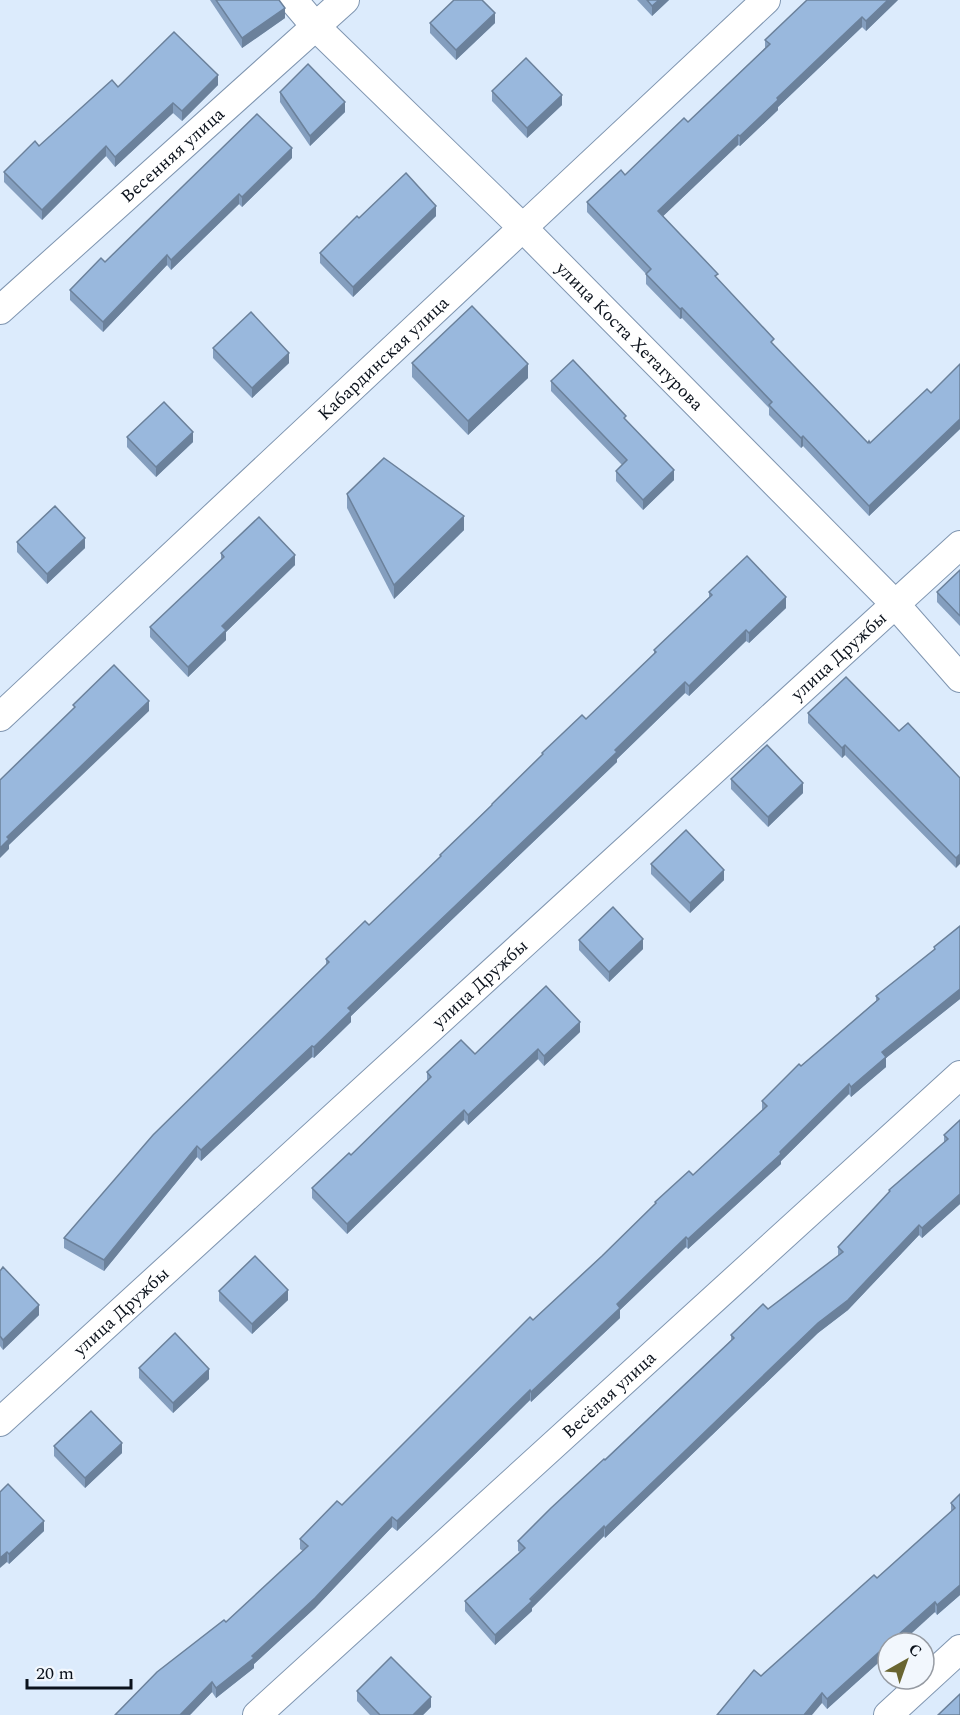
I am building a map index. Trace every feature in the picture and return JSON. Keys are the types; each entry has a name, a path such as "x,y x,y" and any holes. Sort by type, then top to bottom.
{"street":[{"name":"улица Коста Хетагурова","path":"293,0 316,27 523,228 896,604 960,678"},
{"name":"Весенняя улица","path":"0,310 345,0"},
{"name":"Кабардинская улица","path":"0,717 766,0"},
{"name":"улица Дружбы","path":"0,1422 960,545"},
{"name":"Весёлая улица","path":"257,1715 960,1075"},
{"path":"888,1715 960,1649"}],"building":[{"path":"216,0 279,0 285,8 242,38"},
{"path":"454,0 482,0 495,13 456,50 430,23"},
{"path":"647,0 659,0 652,6"},
{"path":"807,0 888,0 866,21 862,17 777,98 778,100 658,211 718,274 715,276 774,339 771,342 868,443 927,389 931,393 960,364 960,419 869,506 803,436 801,438 769,405 772,402 682,308 680,309 646,274 651,269 587,202 621,170 625,175 684,118 688,122 770,44 765,40"},
{"path":"174,32 218,75 182,111 173,103 115,157 106,146 42,210 4,172 35,141 39,146 112,80 118,87"},
{"path":"526,58 562,95 527,128 492,91"},
{"path":"308,64 345,102 310,136 280,92"},
{"path":"257,114 292,148 242,197 239,194 171,260 167,255 103,322 70,290 101,258 105,262"},
{"path":"406,173 436,206 353,287 320,253 357,216 359,218"},
{"path":"472,306 528,364 468,421 412,363"},
{"path":"251,312 289,353 252,388 213,348"},
{"path":"573,360 674,470 643,500 616,471 627,460 551,381"},
{"path":"164,402 193,432 156,467 127,437"},
{"path":"384,458 464,516 394,585 347,494"},
{"path":"55,506 85,538 47,574 17,542"},
{"path":"259,517 295,555 222,626 226,630 188,667 150,627 224,557 221,553"},
{"path":"747,556 786,597 749,633 746,630 689,686 685,682 615,750 617,752 348,1008 351,1011 314,1047 312,1046 201,1150 197,1146 104,1260 64,1238 153,1135 329,962 326,959 365,921 369,925 441,856 542,753 582,715 586,719 656,652 654,650 712,595 709,592"},
{"path":"960,570 960,616 937,592"},
{"path":"114,665 149,701 7,837 9,839 0,848 0,780 75,707 73,705"},
{"path":"846,677 899,731 908,723 960,778 960,854 956,858 845,745 842,748 808,713"},
{"path":"767,745 803,783 768,817 731,779"},
{"path":"686,830 724,870 690,903 651,864"},
{"path":"613,907 643,939 609,972 579,940"},
{"path":"960,926 960,989 882,1052 886,1057 851,1087 849,1084 780,1152 781,1154 688,1239 686,1237 617,1304 620,1308 531,1392 530,1390 397,1521 392,1517 315,1598 252,1656 254,1658 216,1688 212,1682 180,1715 115,1715 157,1672 224,1620 226,1622 308,1546 300,1539 337,1501 342,1505 530,1317 533,1320 602,1256 655,1202 689,1171 693,1175 767,1106 762,1101 799,1064 801,1066 879,999 876,996"},
{"path":"546,986 580,1022 544,1056 538,1049 468,1115 464,1110 347,1224 312,1188 349,1153 351,1155 431,1077 427,1072 461,1040 475,1054"},
{"path":"960,1120 960,1194 922,1228 919,1225 848,1300 818,1323 605,1528 604,1526 530,1599 532,1601 495,1635 465,1601 525,1548 518,1541 734,1338 731,1335 763,1304 768,1309 843,1252 838,1247 889,1190 948,1139 944,1135"},
{"path":"255,1256 288,1290 252,1324 219,1291"},
{"path":"3,1267 39,1305 3,1340 0,1336 0,1271"},
{"path":"175,1333 209,1369 173,1403 139,1368"},
{"path":"91,1411 122,1443 85,1478 54,1446"},
{"path":"8,1484 44,1521 9,1554 7,1552 0,1558 0,1492"},
{"path":"960,1494 960,1585 937,1605 935,1602 902,1631 876,1631 876,1655 827,1699 822,1693 804,1715 717,1715 754,1670 761,1676 874,1575 877,1578 955,1508 951,1503"},
{"path":"391,1657 431,1697 413,1715 380,1715 357,1691"},
{"path":"960,1694 960,1715 938,1715"}]}
